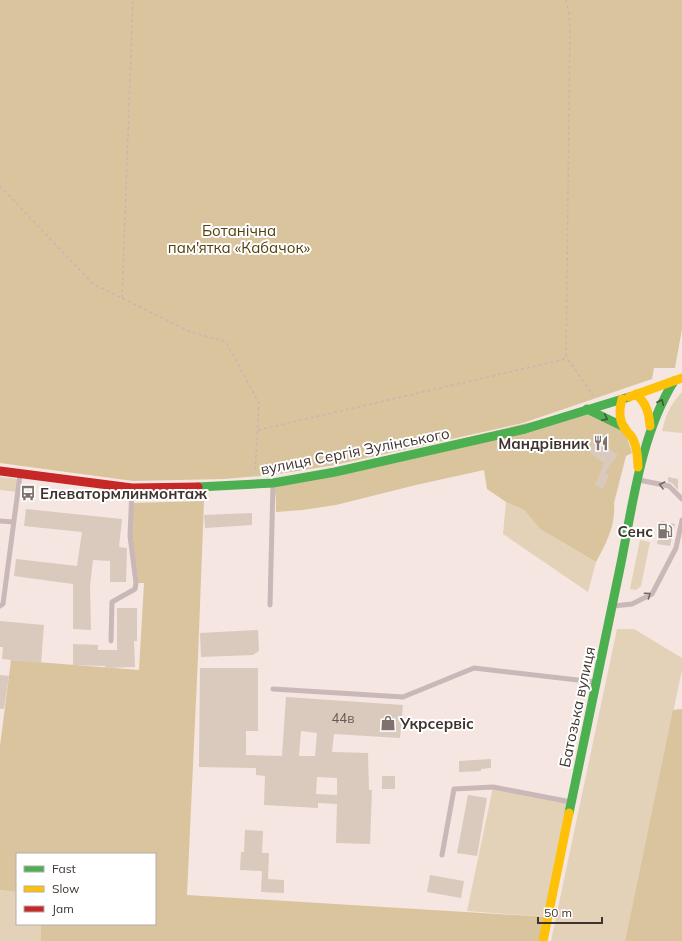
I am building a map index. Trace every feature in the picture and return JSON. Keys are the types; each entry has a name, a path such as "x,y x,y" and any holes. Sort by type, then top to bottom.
{"street":[{"name":"вулиця Сергія Зулінського","path":"0,471 132,488 204,487 273,483 335,472 499,436 622,399 678,379"},
{"name":"Батозька вулиця","path":"543,941 638,479 650,430 661,401 678,379"},
{"name":"Батозька вулиця","path":"636,394 644,401 648,410 650,430"},
{"name":"Батозька вулиця","path":"622,399 619,407 620,416 624,427 636,446 638,458 638,479"},
{"path":"587,409 624,427"}],"lane":[{"path":"0,606 4,604 20,474"},
{"path":"638,479 668,486 682,499"},
{"path":"270,605 273,483"},
{"path":"111,641 112,602 135,589 136,582 130,536 132,488"},
{"path":"612,606 632,604 652,594 676,548 682,520"},
{"path":"0,521 14,522"},
{"path":"273,689 403,697 474,668 596,682"},
{"path":"442,855 454,789 493,788 572,802"}],"path":[{"path":"122,299 133,0"},
{"path":"566,0 570,28 566,359 569,361 600,405"},
{"path":"0,186 93,284 191,332 226,342 259,403 255,484"},
{"path":"257,430 566,359"}],"shaded area":[{"path":"682,392 682,433 662,431 669,410 674,401"},
{"path":"0,477 19,479 18,492 0,490"},
{"path":"506,502 524,510 540,529 596,562 588,592 503,534"},
{"path":"640,540 650,542 641,586 636,590 630,589"},
{"path":"617,629 634,629 682,658 682,670 625,941 551,941"},
{"path":"493,787 572,802 548,917 467,911"},
{"path":"0,890 16,892 16,925 41,925 41,941 0,941"}],"green space":[{"name":"Ботанічна пам'ятка «Кабачок»","path":"0,0 682,0 682,329 675,368 654,368 652,379 523,423 335,465 272,475 224,479 133,481 0,463"},
{"path":"587,409 624,427 632,453 626,456 614,503 612,527 607,541 596,562 540,529 524,510 506,502 487,489 484,470 336,505 276,512 276,497 273,483"},
{"path":"204,501 187,895 548,917 543,941 41,941 41,925 156,925 156,853 16,853 16,892 0,890 0,746 11,660 139,670 144,583 136,583 130,536 131,503"},
{"path":"682,709 682,941 625,941 673,710"}],"building":[{"path":"597,437 606,444 605,446 618,455 605,473 609,475 603,489 595,485 604,463 590,453 592,451 589,449"},
{"path":"668,477 678,479 678,490 672,483 668,482"},
{"path":"26,509 122,519 119,547 127,548 126,582 110,582 110,561 93,560 90,586 91,630 73,629 73,584 14,576 16,559 77,566 82,532 24,526"},
{"path":"252,513 252,525 205,528 204,515"},
{"path":"661,521 675,524 670,546 657,544"},
{"path":"117,608 137,608 137,641 134,641 135,667 105,668 105,666 73,665 73,644 98,645 98,650 117,650"},
{"path":"0,621 44,625 41,663 2,659 3,647 0,647"},
{"path":"258,630 259,651 253,655 201,657 200,633"},
{"path":"200,668 258,668 258,731 246,731 246,755 282,756 286,697 403,705 400,738 334,734 332,752 368,753 369,790 372,790 370,844 336,843 337,804 318,803 318,808 264,805 265,776 256,775 256,768 199,767","holes":["301,731 317,733 315,756 299,756","317,777 337,778 337,795 316,794"]},
{"path":"0,675 9,676 4,709 0,709"},
{"path":"491,759 491,768 481,769 481,771 459,772 459,761"},
{"path":"382,776 395,776 395,789 382,789"},
{"path":"468,795 487,798 477,856 457,853"},
{"path":"245,830 263,831 262,853 269,853 268,879 284,880 284,893 261,892 262,871 240,870 241,852 244,852"},
{"path":"430,875 464,881 461,898 427,892"}],"traffic: fast":[{"path":"569,813 615,594 634,493 653,423 674,381"},
{"path":"198,487 273,483 335,472 525,429 629,397"},
{"path":"587,409 624,427"}],"traffic: slow":[{"path":"629,397 682,378"},
{"path":"636,394 646,408 650,426"},
{"path":"622,399 620,407 621,419 623,426 634,442 637,453 638,467"},
{"path":"543,941 569,813"}],"traffic: jam":[{"path":"0,471 132,488 198,487"}],"place":[{"name":"Мандрівник","path":"601,443"},
{"name":"Елеватормлинмонтаж","path":"28,493"},
{"name":"Сенс","path":"665,531"},
{"name":"Укрсервіс","path":"388,723"}]}
